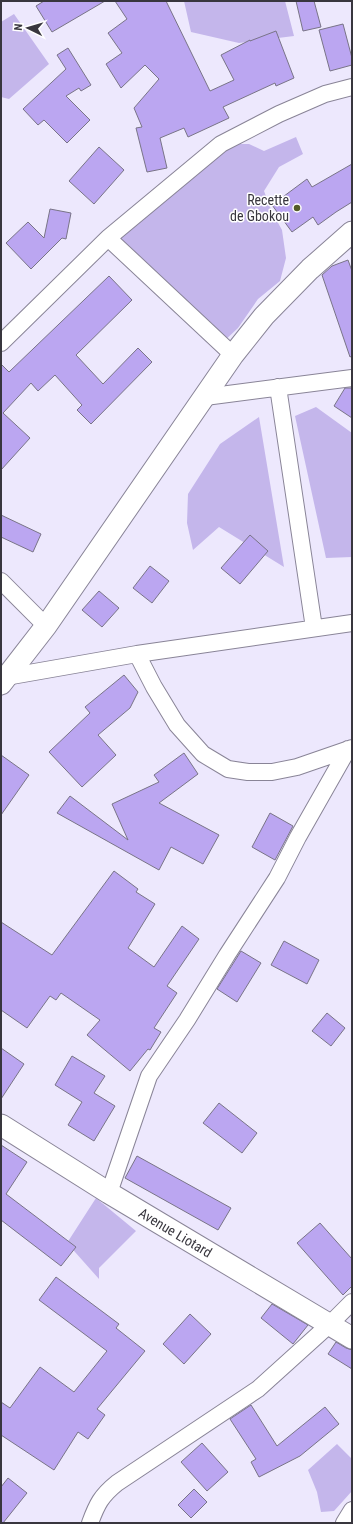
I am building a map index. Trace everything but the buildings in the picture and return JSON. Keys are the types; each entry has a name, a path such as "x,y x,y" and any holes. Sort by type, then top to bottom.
{"street":[{"path":"1,342 108,238 221,144 278,114 325,94 352,87"},
{"path":"4,680 46,626 233,355 264,316 310,269 352,232"},
{"path":"108,238 233,355"},
{"path":"205,397 352,378"},
{"path":"278,387 314,628"},
{"path":"1,581 46,626"},
{"path":"4,680 137,654 352,623"},
{"path":"137,654 154,687 177,725 203,754 228,769 248,772 272,772 297,768 350,748"},
{"path":"109,1193 149,1076 187,1020 277,878 298,837 350,748"},
{"name":"Avenue Liotard","path":"1,1125 109,1193 352,1338"},
{"path":"90,1523 96,1507 104,1493 258,1389 330,1324 352,1302"},
{"path":"344,1523 352,1510"}],"shaded area":[{"path":"184,1 285,1 294,36 239,43 191,32"},
{"path":"14,14 49,64 9,99 1,97 1,22"},
{"path":"296,137 303,154 279,167 264,191 272,212 282,230 286,258 280,281 258,299 238,328 221,344 108,238 221,144 249,144 264,151"},
{"path":"316,407 352,433 352,557 326,558 295,416"},
{"path":"259,417 284,567 219,527 193,550 187,523 188,494 220,444"},
{"path":"96,1198 136,1231 99,1268 99,1279 67,1243"},
{"path":"337,1444 352,1459 352,1491 334,1511 321,1512 317,1492 308,1470"}],"place":[{"name":"Recette de Gbokou","path":"297,208"}]}
